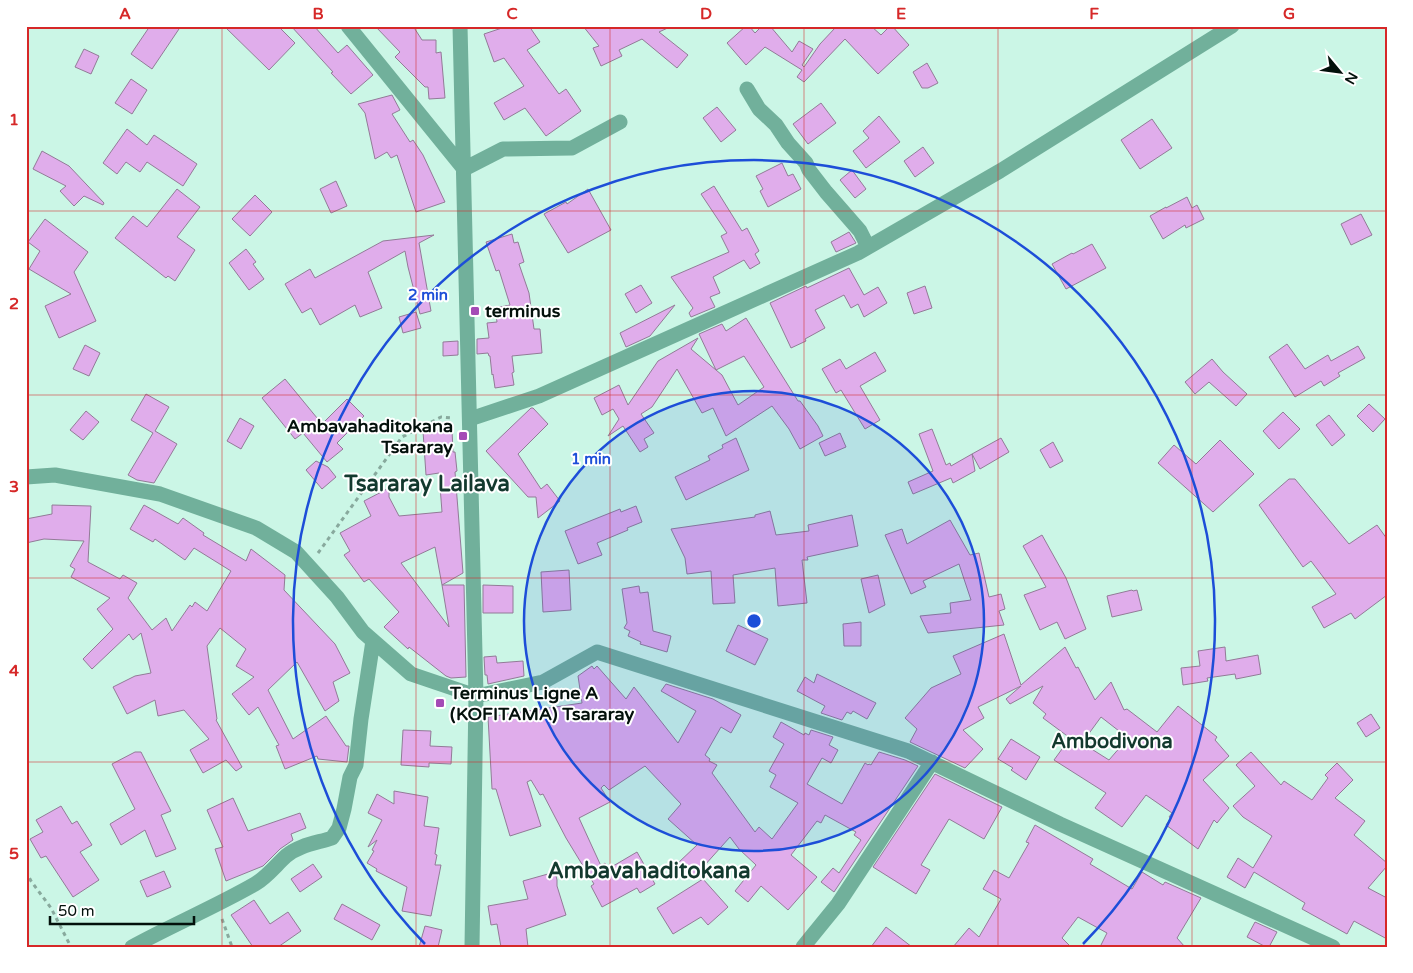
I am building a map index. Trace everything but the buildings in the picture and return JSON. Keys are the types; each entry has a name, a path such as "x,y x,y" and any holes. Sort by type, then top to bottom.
{"street":[{"path":"348,26 464,169"},
{"path":"460,26 476,696 472,947"},
{"path":"470,418 539,396 858,253 1000,171 1232,26"},
{"path":"747,90 759,109 776,125 788,143 806,162 826,192 860,231 868,247"},
{"path":"464,169 503,149 572,148 620,122"},
{"path":"26,477 55,475 160,494 256,528 296,552 337,597 362,632 411,674 476,696 543,682 597,652 908,751 1060,824 1333,947"},
{"path":"132,947 258,882 286,856 301,847 332,838 338,828 344,809 350,776 356,765 373,641"},
{"path":"803,947 838,904 932,762"}],"path":[{"path":"308,567 402,437 441,417 470,418"},
{"path":"26,871 50,908 71,947"},
{"path":"218,904 222,922 232,947"}],"place":[{"name":"terminus","path":"475,311"},
{"name":"Ambavahaditokana Tsararay","path":"463,436"},
{"name":"Terminus Ligne A (KOFITAMA) Tsararay","path":"440,703"}],"district":[{"name":"Tsararay Lailava","path":"427,484"},
{"name":"Ambodivona","path":"1112,742"},
{"name":"Ambavahaditokana","path":"649,871"}]}
